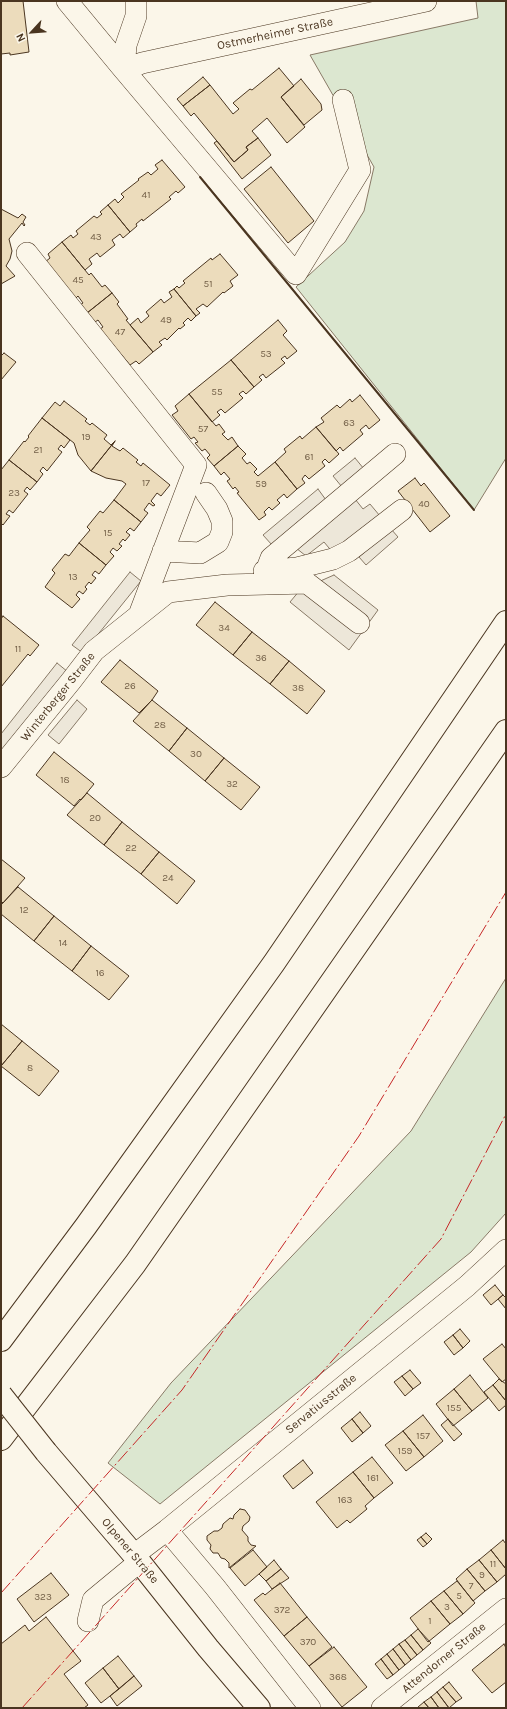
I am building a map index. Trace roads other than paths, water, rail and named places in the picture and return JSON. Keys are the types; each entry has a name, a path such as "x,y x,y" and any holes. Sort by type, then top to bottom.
{"main road":[{"path":"1,1340 86,1226 270,970 506,622"},
{"path":"1,1439 135,1264 506,731"},
{"name":"Olpener Straße","path":"1,1395 46,1452 136,1558 208,1648 259,1708"}],"street":[{"path":"67,1 296,274 360,170 343,100"},
{"path":"124,70 126,45 136,16 136,1"},
{"name":"Ostmerheimer Straße","path":"124,70 142,63 371,7 426,1"},
{"path":"27,253 196,465 138,617"},
{"path":"266,571 271,558 395,454"},
{"path":"163,551 200,553 218,542 222,532 222,520 217,509 206,493"},
{"path":"153,580 206,574 297,568 333,559 349,551 402,510"},
{"name":"Winterberger Straße","path":"1,767 94,651 168,592 227,585 307,583 359,623"},
{"name":"Servatiusstraße","path":"88,1621 93,1600 167,1530 467,1286 506,1250"},
{"path":"167,1530 215,1587 310,1708"},
{"name":"Attendorner Straße","path":"382,1708 506,1609"}]}
